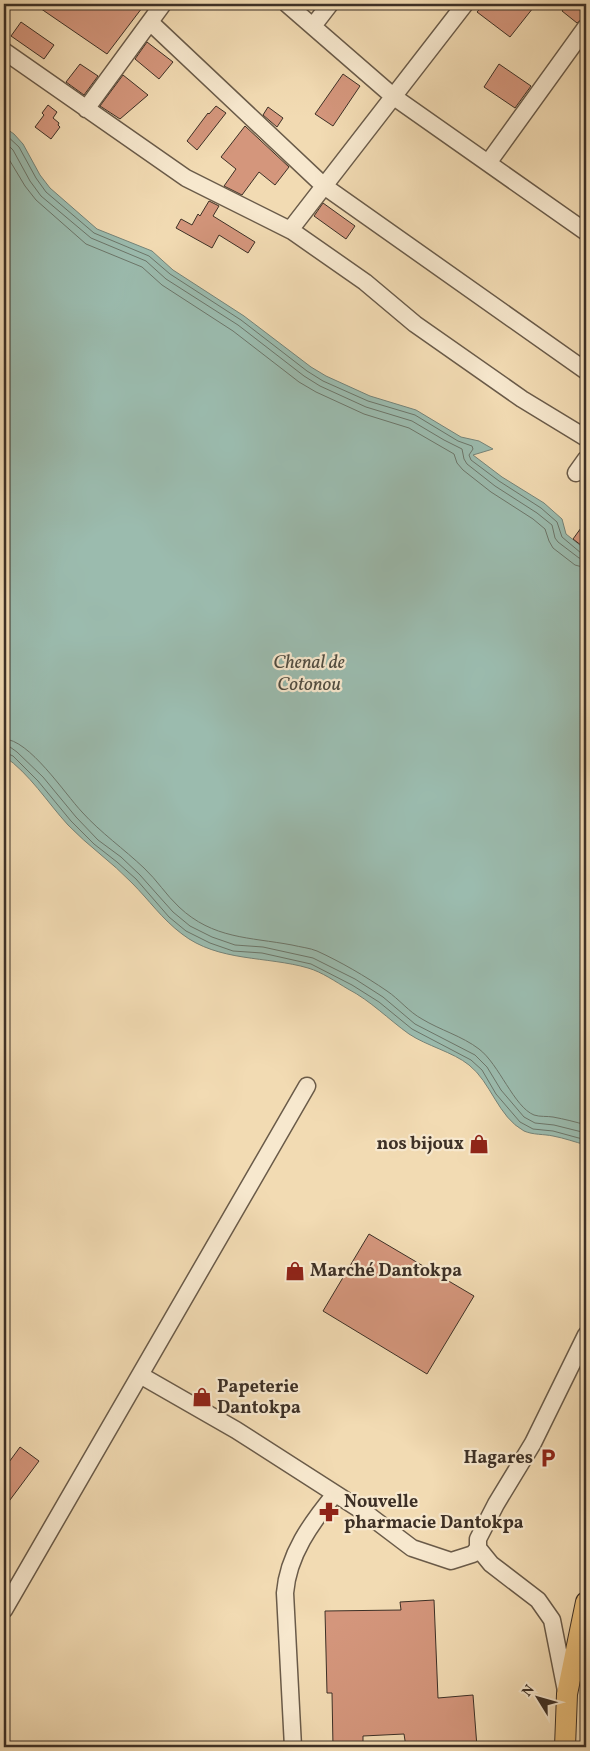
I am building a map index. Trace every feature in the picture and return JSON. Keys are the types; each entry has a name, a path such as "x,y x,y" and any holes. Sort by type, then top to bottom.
{"main road":[{"path":"565,1747 566,1694 586,1602"}],"street":[{"path":"86,109 163,4"},
{"path":"287,4 394,97 585,228"},
{"path":"313,26 330,4"},
{"path":"290,230 465,4"},
{"path":"150,22 324,186 586,371"},
{"path":"488,163 586,27"},
{"path":"4,51 186,178 290,230 365,282 415,324 522,399 586,438"},
{"path":"576,473 586,459"},
{"path":"4,1610 307,1086"},
{"path":"566,1694 552,1620 538,1600 491,1564 478,1548 478,1538 533,1443 586,1335"},
{"path":"140,1375 236,1430 385,1527 412,1548 451,1561 473,1554 478,1548"},
{"path":"293,1747 285,1592 286,1577 301,1542 314,1520 335,1494"}],"water":[{"name":"Chenal de Cotonou","path":"4,127 23,144 40,175 50,188 97,229 152,251 173,270 244,316 311,367 326,376 370,396 416,410 461,437 479,441 493,449 473,455 502,477 544,503 562,519 566,534 586,550 586,1145 550,1135 524,1131 508,1117 477,1072 463,1060 409,1034 364,999 324,975 292,964 227,954 196,943 182,934 162,916 124,875 68,825 22,771 4,756"}],"building":[{"path":"34,4 145,4 107,54"},
{"path":"484,4 528,4 533,8 510,37 477,12"},
{"path":"567,4 586,4 586,16 577,23 562,11"},
{"path":"21,22 54,45 44,59 11,36"},
{"path":"147,42 173,62 159,79 135,59"},
{"path":"80,64 98,76 84,95 66,82"},
{"path":"499,64 531,86 515,108 484,87"},
{"path":"343,74 360,86 333,126 315,114"},
{"path":"123,75 148,95 120,119 100,106"},
{"path":"48,105 57,112 53,118 59,123 60,127 51,139 35,127 44,115 42,113"},
{"path":"216,106 226,113 197,150 187,141 208,113"},
{"path":"268,107 283,118 277,127 263,115"},
{"path":"245,126 289,167 275,185 259,172 242,195 224,186 236,169 221,157"},
{"path":"209,201 219,206 213,216 255,242 248,253 219,235 212,248 176,228 181,219 192,225"},
{"path":"323,203 355,226 346,239 314,216"},
{"path":"586,521 586,549 573,539"},
{"path":"369,1234 474,1296 427,1374 323,1311"},
{"path":"20,1447 39,1461 4,1508 4,1469"},
{"path":"434,1600 438,1698 473,1695 477,1747 406,1747 404,1734 363,1736 363,1747 333,1747 332,1693 327,1693 325,1611 401,1610 400,1602"}],"place":[{"name":"nos bijoux","path":"479,1144"},
{"name":"Marché Dantokpa","path":"295,1271"},
{"name":"Papeterie Dantokpa","path":"202,1397"},
{"name":"Hagares","path":"548,1458"},
{"name":"Nouvelle pharmacie Dantokpa","path":"329,1512"}]}
